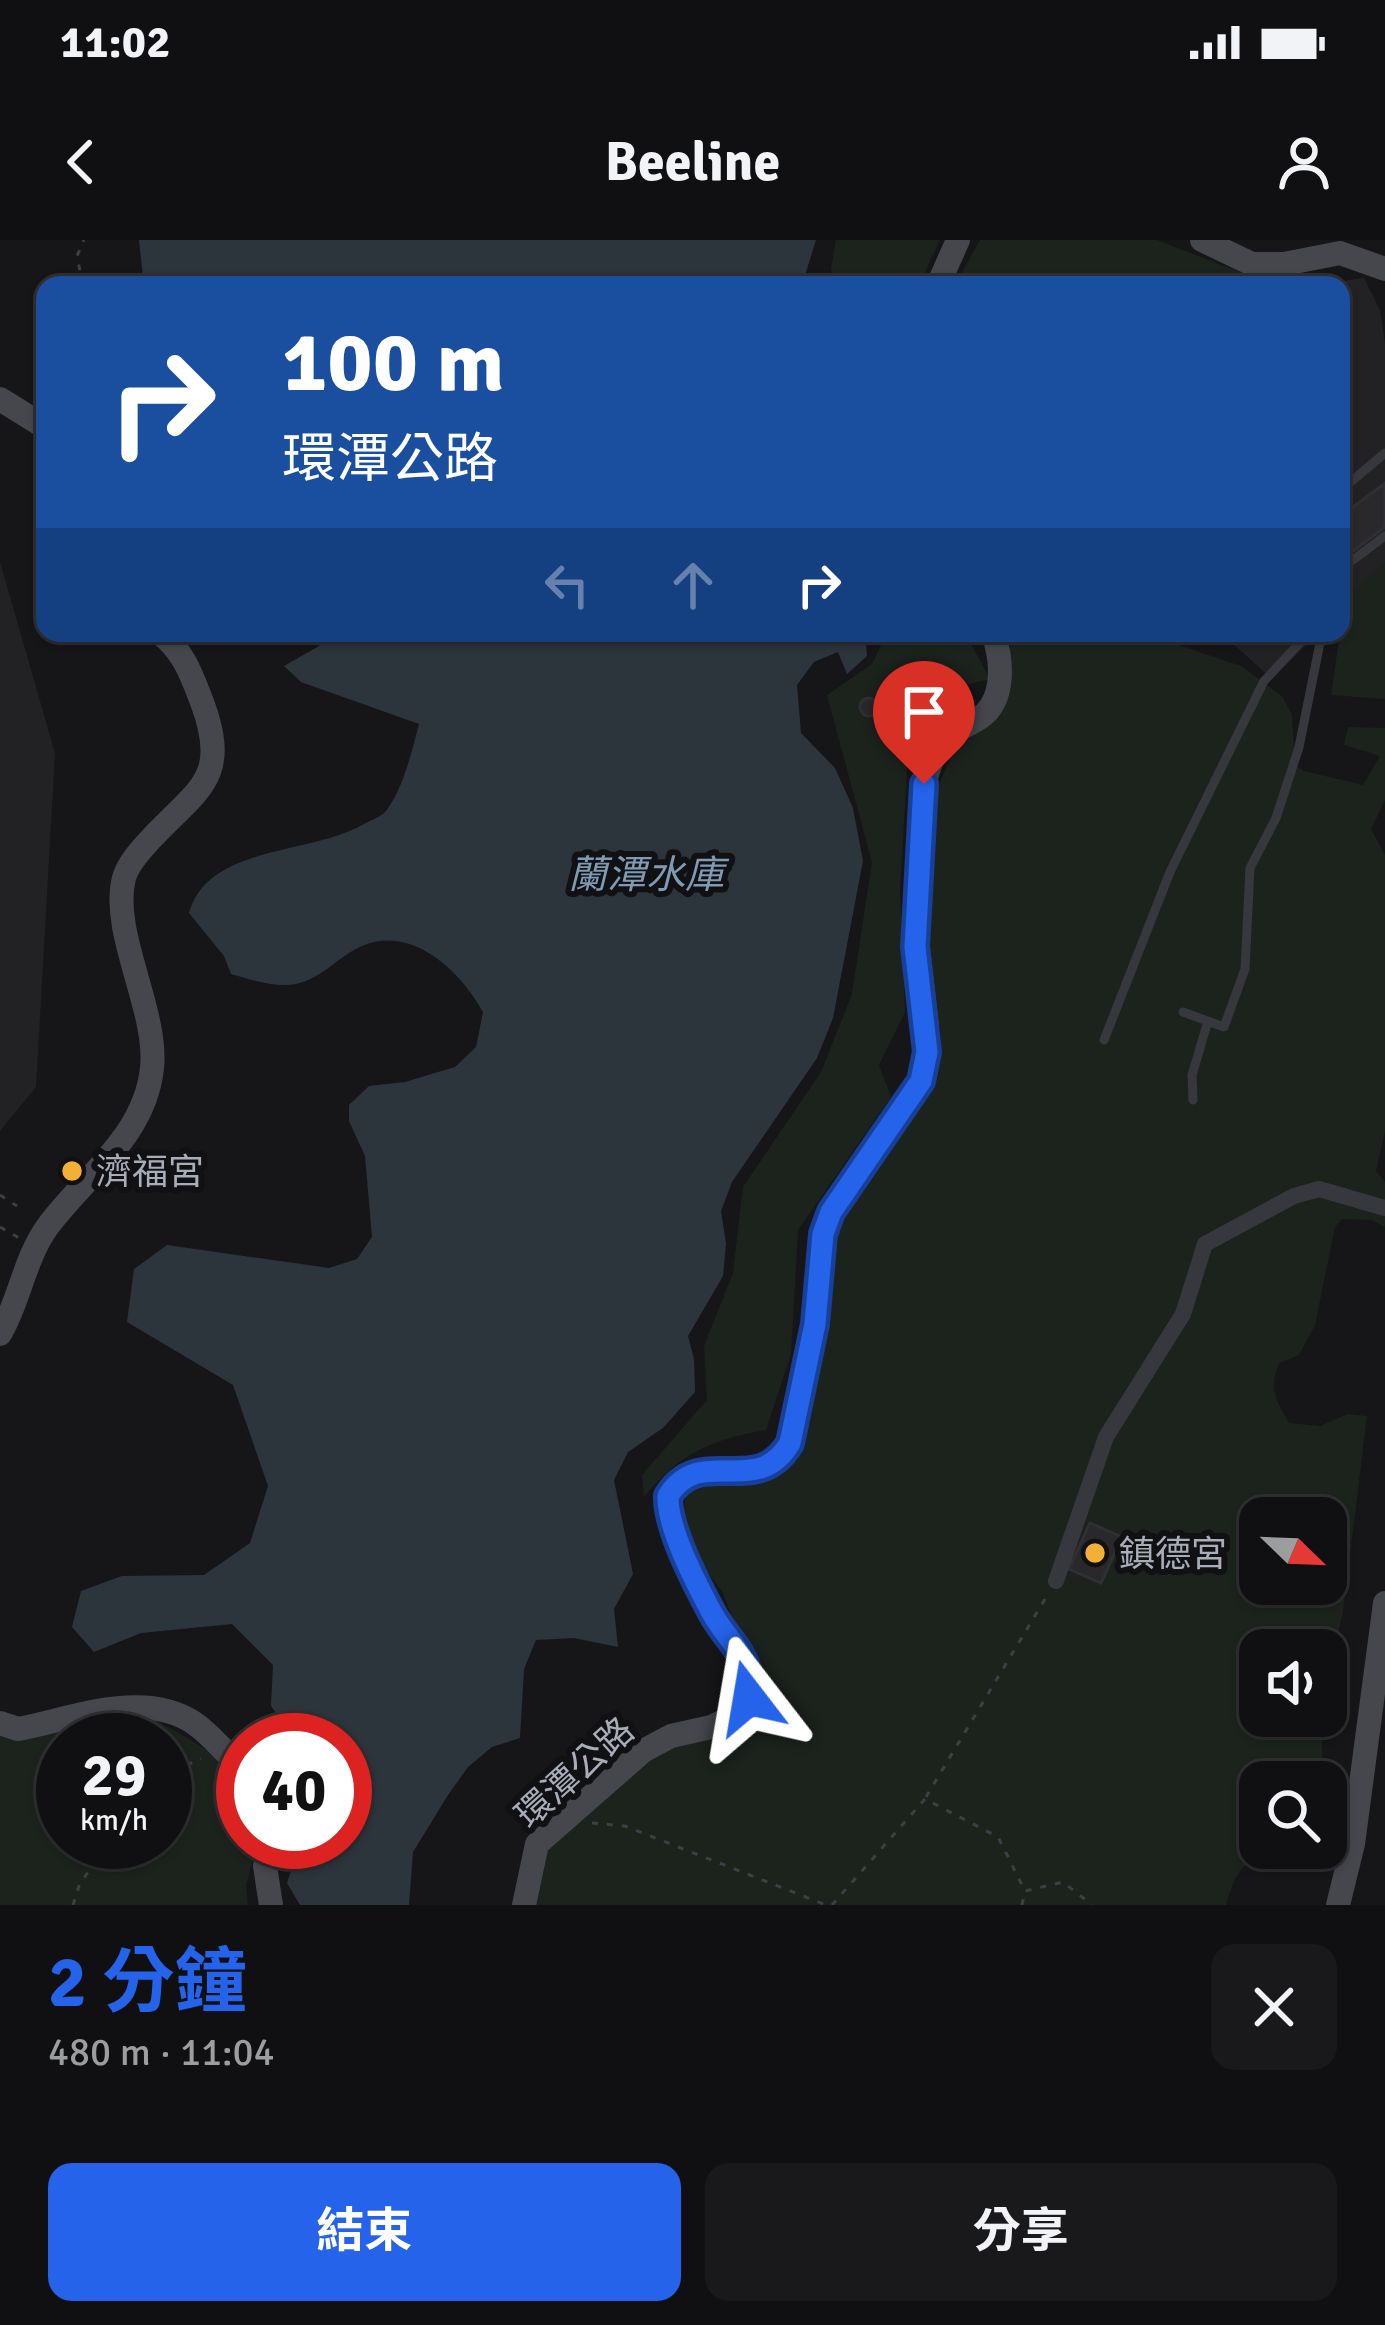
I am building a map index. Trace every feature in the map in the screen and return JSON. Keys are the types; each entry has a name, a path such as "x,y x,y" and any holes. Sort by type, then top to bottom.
{"street":[{"path":"942,276 958,240"},
{"path":"1202,240 1252,264 1284,264 1340,253 1385,269"},
{"path":"0,399 36,421"},
{"path":"0,1334 35,1247 120,1145 146,1095 152,1066 150,1034 120,899 134,858 202,789 214,737 188,665 171,642"},
{"name":"環潭公路","path":"524,1905 536,1844 644,1751 671,1736 734,1716 749,1698 751,1674 738,1645 714,1617 672,1523 668,1496 686,1476 761,1470 781,1458 790,1443 815,1324 823,1234 831,1212 921,1081 927,1025 915,947 924,784 938,742 981,717 992,705 1000,672 995,642"},
{"path":"1056,1581 1106,1437 1183,1314 1205,1244 1294,1196 1319,1189 1385,1208"},
{"path":"1338,1905 1353,1844 1385,1604"},
{"path":"0,1723 18,1730 133,1707 166,1710 195,1724 216,1743"},
{"path":"266,1869 270,1904"}],"lane":[{"path":"1350,483 1385,454"},
{"path":"1350,562 1385,536"},
{"path":"1104,1040 1170,872 1264,681 1301,642"},
{"path":"1183,1012 1225,1027 1245,969 1250,868 1276,818 1299,747 1320,642"},
{"path":"1193,1100 1192,1075 1208,1021"}],"path":[{"path":"80,276 77,256 84,240"},
{"path":"0,1195 17,1206"},
{"path":"566,1821 625,1826 829,1905 925,1798 1056,1581"},
{"path":"925,1798 998,1838 1024,1891 1022,1905"},
{"path":"73,1905 90,1869"},
{"path":"1024,1891 1063,1882 1092,1905"}],"shaded area":[{"path":"836,240 940,240 923,276 832,276"},
{"path":"980,240 1157,240 1250,276 960,276"},
{"path":"1364,278 1380,310 1385,343 1385,566 1350,601 1350,280"},
{"path":"0,562 55,753 36,1087 0,1131"},
{"path":"1385,562 1385,699 1331,695 1339,642 1350,642 1350,594"},
{"path":"883,642 970,642 990,679 941,691 908,754 900,889 905,1012 879,1065 891,1097 798,1230 791,1354 766,1430 698,1451 671,1469 644,1497 642,1475 707,1400 704,1346 733,1273 743,1187 821,1072 852,994 872,862 827,695 872,664"},
{"path":"1010,642 1171,642 1241,666 1282,696 1292,715 1295,765 1363,785 1380,756 1344,745 1348,727 1385,728 1385,800 1371,829 1385,855 1385,1131 1376,1171 1385,1182 1385,1227 1372,1220 1342,1219 1335,1227 1315,1325 1299,1355 1279,1363 1274,1380 1277,1400 1289,1423 1320,1426 1348,1414 1367,1416 1347,1578 1347,1497 1239,1497 1239,1605 1344,1605 1339,1629 1239,1629 1239,1737 1322,1737 1322,1761 1239,1761 1242,1869 1226,1905 533,1905 548,1848 650,1755 734,1707 745,1677 739,1635 723,1593 685,1542 686,1494 697,1476 762,1475 804,1432 831,1310 828,1233 929,1078 941,1038 922,933 937,789 954,749 999,704 1010,676"},
{"path":"1231,642 1309,642 1272,679"},
{"path":"36,1735 36,1869 192,1869 192,1741 196,1743 216,1757 216,1869 250,1869 248,1905 0,1905 0,1736"}],"water":[{"path":"139,240 816,240 807,276 143,276"},
{"name":"蘭潭水庫","path":"322,642 866,642 867,656 847,674 838,652 814,662 797,685 801,733 835,768 853,808 863,861 833,1018 817,1058 732,1182 721,1211 726,1244 723,1276 688,1336 695,1392 663,1428 628,1452 614,1480 633,1574 614,1609 618,1647 574,1638 536,1640 524,1669 520,1738 492,1747 468,1767 448,1795 413,1852 409,1905 300,1905 287,1883 291,1869 372,1869 372,1713 276,1713 271,1706 273,1665 232,1624 141,1633 94,1652 72,1627 81,1591 122,1576 204,1575 250,1543 268,1486 233,1385 127,1322 134,1269 167,1245 329,1268 357,1259 372,1237 365,1156 349,1121 349,1105 369,1086 405,1082 455,1067 476,1047 483,1012 448,968 417,947 381,941 354,950 305,981 272,984 231,974 224,956 189,913 200,891 238,863 340,835 384,813 406,769 419,724 301,682 284,666"}],"building":[{"path":"1385,483 1385,527 1350,553 1350,509"},
{"path":"869,698 878,707 869,716 860,707"},
{"path":"913,709 922,718 913,727 904,718"},
{"name":"鎮德宮","path":"1090,1523 1122,1537 1101,1583 1069,1569"}],"place":[{"name":"濟福宮","path":"72,1171"},
{"name":"鎮德宮","path":"1095,1553"}],"route":[{"path":"749,1698 751,1674 738,1645 714,1617 672,1523 668,1496 686,1476 761,1470 781,1458 790,1443 815,1324 823,1234 831,1212 921,1081 927,1025 915,923 924,784"}]}
